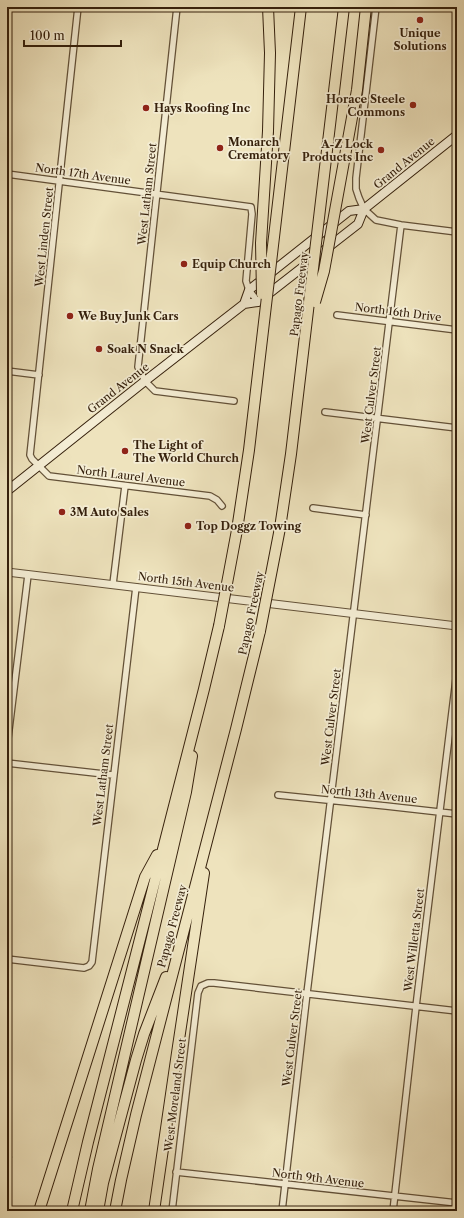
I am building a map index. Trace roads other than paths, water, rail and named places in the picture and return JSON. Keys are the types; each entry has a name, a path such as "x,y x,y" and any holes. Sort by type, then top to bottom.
{"highway":[{"path":"262,338 261,243 268,144 270,53 268,7"},
{"path":"72,1211 90,1134 204,689 219,626 235,544 244,491 301,7"},
{"name":"Papago Freeway","path":"115,1211 131,1134 260,632 286,495 344,7"},
{"path":"306,331 324,271 356,97 366,7"},
{"path":"90,1211 98,1169 186,792 204,689"},
{"path":"154,1211 184,1017 194,934 212,822"},
{"path":"39,1211 145,877 165,841"},
{"path":"98,1211 103,1183 136,1060 144,1034 184,929"}],"main road":[{"name":"Grand Avenue","path":"7,491 244,304 258,302 358,224 364,209 457,135"},
{"name":"Grand Avenue","path":"249,290 349,211 364,209"},
{"path":"244,304 249,290"}],"street":[{"name":"West Linden Street","path":"38,466 30,455 78,7"},
{"name":"West Latham Street","path":"145,381 138,366 176,7"},
{"path":"376,7 356,189 364,209 376,220 401,225 457,232"},
{"name":"North 17th Avenue","path":"7,174 251,207 252,214 246,281 249,290"},
{"name":"West Culver Street","path":"282,1211 307,993 401,225"},
{"path":"249,290 258,302"},
{"name":"North 16th Drive","path":"337,315 457,330"},
{"path":"7,371 39,375"},
{"path":"145,381 155,391 234,401"},
{"path":"325,412 457,428"},
{"name":"North Laurel Avenue","path":"38,466 49,476 210,496 217,500 222,506"},
{"path":"113,584 125,486"},
{"path":"313,508 366,515"},
{"name":"North 15th Avenue","path":"7,572 457,626"},
{"path":"7,746 28,575"},
{"name":"West Latham Street","path":"7,959 84,968 89,966 92,962 136,587"},
{"name":"West Willetta Street","path":"393,1211 416,1006 457,671"},
{"path":"7,763 113,775"},
{"name":"North 13th Avenue","path":"278,795 457,814"},
{"name":"West Moreland Street","path":"172,1211 198,993 201,986 214,983 307,993"},
{"path":"307,993 457,1011"},
{"name":"North 9th Avenue","path":"176,1172 457,1203"}],"place":[{"name":"Unique Solutions","path":"420,20"},
{"name":"Horace Steele Commons","path":"413,105"},
{"name":"Hays Roofing Inc","path":"146,108"},
{"name":"Monarch Crematory","path":"220,148"},
{"name":"A-Z Lock Products Inc","path":"381,150"},
{"name":"Equip Church","path":"184,264"},
{"name":"We Buy Junk Cars","path":"70,316"},
{"name":"Soak N Snack","path":"99,349"},
{"name":"The Light of The World Church","path":"125,451"},
{"name":"3M Auto Sales","path":"62,512"},
{"name":"Top Doggz Towing","path":"188,526"}]}
